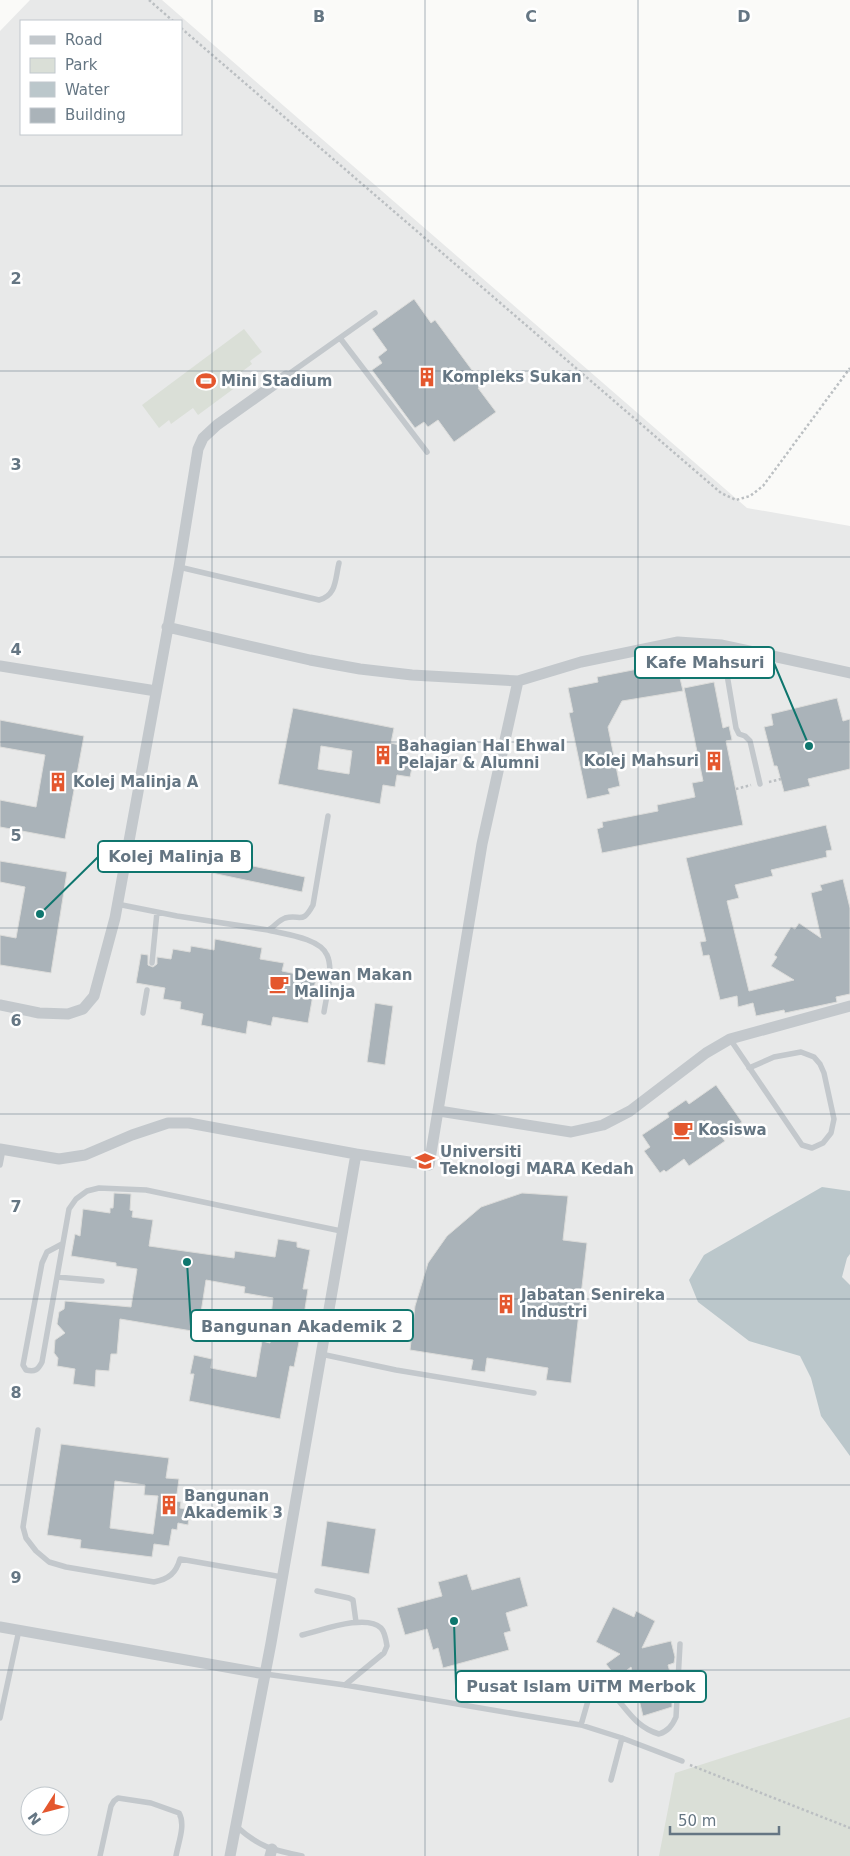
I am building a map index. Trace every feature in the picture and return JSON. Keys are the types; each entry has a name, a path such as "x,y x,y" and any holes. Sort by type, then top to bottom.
{"street":[{"path":"0,1005 39,1013 68,1014 83,1008 94,996 117,904 198,450 203,438 217,425 286,376"},
{"path":"167,627 310,660 360,669 412,675 518,681 581,662 678,642 722,645 850,673"},
{"path":"0,666 156,691"},
{"path":"2,1149 59,1159 85,1155 132,1135 168,1123 189,1124 356,1154 429,1164 482,844 518,681"},
{"path":"439,1111 571,1132 603,1125 630,1110 706,1053 730,1039 850,1006"},
{"path":"230,1856 265,1674 341,1231 356,1154"},
{"path":"0,1627 265,1674"}],"lane":[{"path":"286,376 375,313"},
{"path":"340,338 427,452"},
{"path":"178,567 319,600 328,598 332,593 339,563"},
{"path":"722,645 736,728 739,734 746,736 750,741 760,784"},
{"path":"268,930 285,918 298,919 306,916 313,905 328,816"},
{"path":"117,904 268,930 315,943 327,955 330,974 324,1012"},
{"path":"152,963 157,912"},
{"path":"143,1013 147,990"},
{"path":"730,1039 749,1068 802,1145 812,1148 823,1143 831,1133 834,1119 824,1073 814,1057 801,1052 774,1057 749,1068"},
{"path":"0,1165 2,1149"},
{"path":"62,1244 47,1252 42,1263 23,1365 26,1370 33,1371 39,1368 42,1362 69,1209 76,1198 87,1191 99,1188 146,1190 341,1231"},
{"path":"57,1277 102,1281"},
{"path":"321,1354 396,1370 534,1393"},
{"path":"38,1430 23,1528 26,1538 36,1551 49,1562 66,1567 154,1582 162,1581 173,1575 180,1559 282,1577"},
{"path":"317,1591 353,1600 356,1622"},
{"path":"302,1636 356,1622 375,1624 382,1629 388,1646 384,1653 345,1685"},
{"path":"0,1718 19,1630"},
{"path":"581,1725 592,1687 600,1682 615,1695 641,1726 659,1734 666,1732 672,1726 676,1717 680,1644"},
{"path":"265,1674 345,1685 581,1725 622,1738 682,1761"},
{"path":"611,1780 622,1738"},
{"path":"100,1856 111,1806 118,1798 151,1804 179,1813 182,1818 182,1824 176,1856"},
{"path":"236,1826 251,1840 271,1853 302,1856"}],"path":[{"path":"149,0 173,20"},
{"path":"182,29 721,493 736,500 750,496 763,486 850,368"},
{"path":"682,1761 850,1828"}],"shaded area":[{"name":"Universiti Teknologi MARA Kedah","path":"30,0 162,0 747,508 850,526 850,1856 0,1856 0,31"}],"green space":[{"name":"Mini Stadium","path":"244,329 262,352 250,361 252,364 235,377 240,384 198,415 193,408 171,424 169,420 159,428 142,405"},
{"path":"850,1717 850,1856 659,1856 675,1773"}],"water":[{"path":"822,1187 850,1191 850,1254 847,1258 842,1277 850,1285 850,1456 821,1416 811,1378 800,1356 749,1341 698,1302 689,1280 704,1255"}],"building":[{"name":"Kompleks Sukan","path":"414,299 431,323 435,320 483,385 478,388 496,412 454,442 438,420 428,427 424,422 415,428 372,370 382,363 378,357 387,350 372,329"},
{"name":"Kolej Mahsuri","path":"677,665 683,691 622,701 608,727 620,786 608,789 610,794 587,799 569,713 573,712 568,688 598,682 597,677 648,667 649,670"},
{"name":"Kolej Mahsuri","path":"714,682 723,728 729,726 732,740 726,741 743,825 602,853 597,829 603,827 602,822 658,811 657,805 695,797 692,783 703,781 684,688"},
{"path":"837,698 843,721 850,719 850,769 808,779 810,786 784,792 777,766 774,766 764,727 773,725 771,714"},
{"name":"Bahagian Hal Ehwal Pelajar & Alumni","path":"293,708 394,728 391,743 403,746 400,761 413,763 410,777 397,775 395,787 383,785 380,804 278,784","holes":["321,746 352,751 349,774 318,769"]},
{"name":"Kolej Malinja A","path":"0,720 84,736 65,839 0,827 0,800 36,807 45,755 0,747"},
{"path":"826,825 832,850 826,851 827,857 771,870 773,876 735,885 739,898 727,901 749,991 794,980 771,966 777,957 774,955 791,927 795,929 799,923 821,938 811,893 822,890 820,885 843,879 850,908 850,994 836,997 837,1002 785,1013 784,1010 756,1016 753,1003 738,1007 737,996 720,1000 709,955 703,956 700,942 706,941 686,858"},
{"path":"215,858 305,877 302,892 212,873"},
{"path":"0,861 67,872 51,973 0,965 0,935 16,938 25,887 0,882"},
{"name":"Dewan Makan Malinja","path":"215,939 262,948 260,959 284,963 282,971 316,978 308,1023 273,1017 271,1026 248,1021 246,1034 201,1025 203,1014 180,1009 181,1002 163,999 165,988 136,983 141,954 148,955 148,965 153,967 157,964 157,957 171,959 173,949 190,952 191,946 214,950"},
{"path":"375,1003 393,1006 385,1065 367,1062"},
{"name":"Kosiswa","path":"716,1085 742,1122 721,1136 725,1141 689,1166 684,1159 666,1172 664,1170 660,1173 644,1151 650,1147 642,1135 669,1117 667,1113 686,1100 689,1104"},
{"path":"114,1193 131,1194 130,1210 133,1211 132,1217 153,1220 149,1246 234,1258 235,1251 275,1257 278,1239 297,1242 297,1247 310,1250 303,1289 308,1289 303,1322 294,1367 290,1366 280,1419 189,1401 194,1374 190,1374 194,1355 212,1359 211,1368 256,1377 262,1341 270,1343 275,1317 271,1316 273,1298 244,1293 245,1287 206,1280 198,1332 120,1319 117,1354 111,1354 109,1371 96,1370 95,1387 73,1384 75,1369 57,1366 58,1358 54,1353 55,1340 65,1333 57,1324 59,1312 64,1309 65,1301 131,1307 137,1269 116,1266 116,1263 71,1256 75,1234 80,1236 83,1209 110,1213 110,1208 113,1208"},
{"path":"522,1193 568,1196 563,1240 587,1243 571,1383 546,1380 548,1368 487,1358 485,1372 471,1370 473,1360 410,1350 415,1306 428,1263 447,1236 481,1207"},
{"name":"Bangunan Akademik 3","path":"61,1444 169,1458 166,1478 179,1479 176,1501 181,1502 180,1508 190,1510 188,1525 178,1523 177,1530 172,1529 169,1546 154,1544 152,1557 80,1548 81,1540 47,1535","holes":["115,1481 145,1485 144,1495 158,1496 153,1534 110,1528"]},
{"path":"327,1521 376,1529 369,1574 321,1566"},
{"path":"467,1574 472,1590 520,1577 528,1606 506,1613 511,1631 504,1633 509,1650 443,1668 438,1648 433,1650 427,1629 405,1635 397,1608 442,1596 438,1582"},
{"path":"613,1607 634,1617 636,1611 655,1621 642,1648 671,1641 675,1657 674,1663 668,1665 673,1683 673,1685 669,1686 672,1707 643,1716 631,1667 617,1678 606,1664 620,1654 596,1642"}],"place":[{"name":"Kompleks Sukan","path":"427,377"},
{"name":"Mini Stadium","path":"206,381"},
{"name":"Kafe Mahsuri","path":"809,746"},
{"name":"Bahagian Hal Ehwal Pelajar & Alumni","path":"383,755"},
{"name":"Kolej Mahsuri","path":"714,761"},
{"name":"Kolej Malinja A","path":"58,782"},
{"name":"Kolej Malinja B","path":"40,914"},
{"name":"Dewan Makan Malinja","path":"279,984"},
{"name":"Kosiswa","path":"683,1130"},
{"name":"Universiti Teknologi MARA Kedah","path":"425,1161"},
{"name":"Bangunan Akademik 2","path":"187,1262"},
{"name":"Jabatan Senireka Industri","path":"506,1304"},
{"name":"Bangunan Akademik 3","path":"169,1505"},
{"name":"Pusat Islam UiTM Merbok","path":"454,1621"}]}
